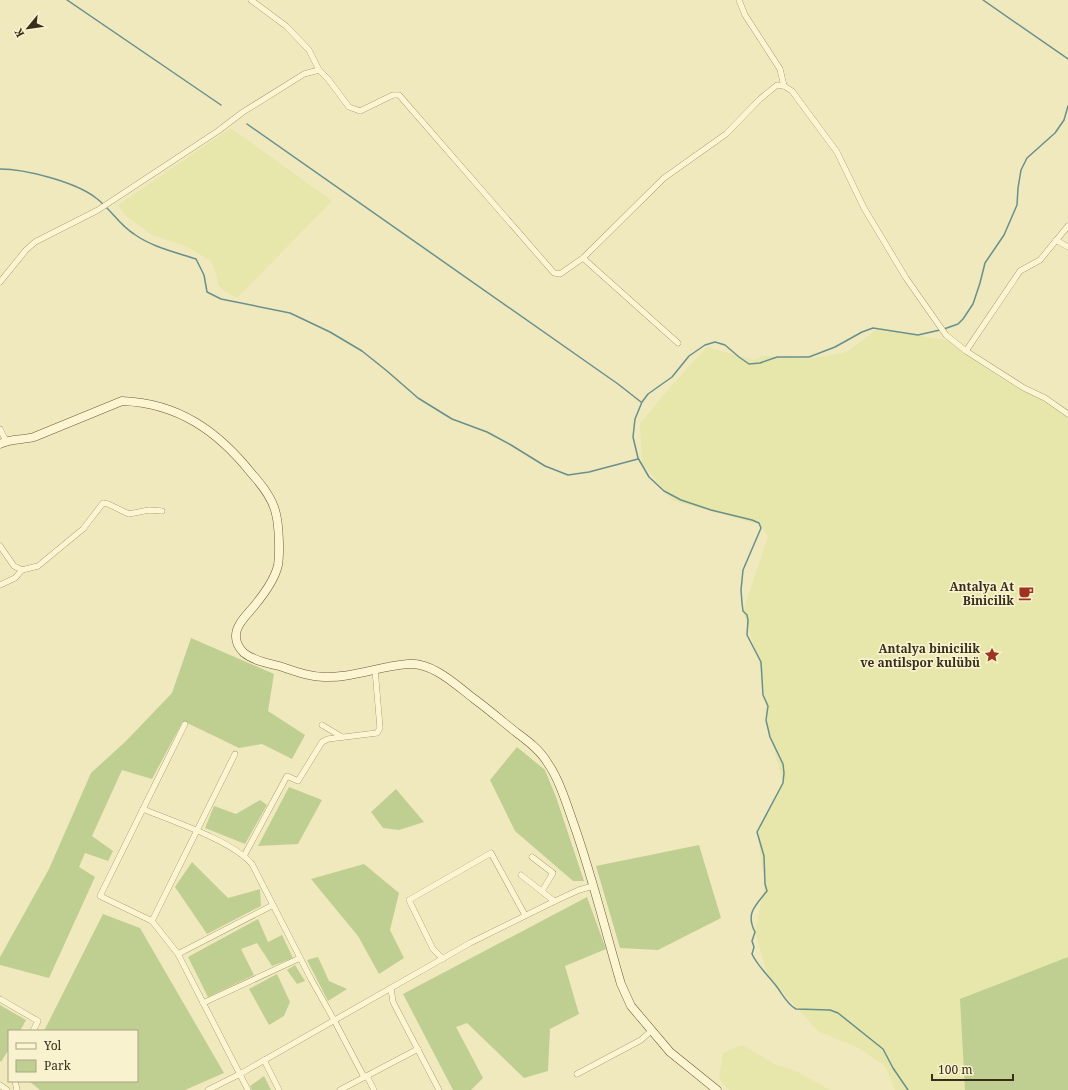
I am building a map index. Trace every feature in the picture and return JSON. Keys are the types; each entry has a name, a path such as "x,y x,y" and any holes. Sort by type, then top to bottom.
{"street":[{"path":"251,0 286,26 309,50 319,70 328,79 349,107 360,111 393,95 399,95 554,273 560,274 583,258 664,178 726,134 776,85 784,86 792,91 837,152 864,208 906,278 946,335 966,351 1024,388 1045,398 1068,414"},
{"path":"739,0 745,15 780,69 784,86"},
{"path":"0,282 26,250 35,242 98,210 218,131 243,112 304,74 319,70"},
{"path":"966,351 1020,271 1040,260 1068,226"},
{"path":"1056,240 1068,247"},
{"path":"583,258 678,343"},
{"path":"0,429 3,443 34,438 122,401 135,401 156,405 188,417 201,424 225,444 239,457 259,482 273,505 278,530 278,564 275,575 239,625 236,636 238,646 244,653 255,659 311,676 325,677 346,675 375,669 416,664 434,670 464,691 536,748 547,762 561,790 579,839 621,984 631,1006 670,1052 717,1090"},
{"path":"0,585 15,578 22,570 38,566 82,529 103,503 129,514 149,510 162,512"},
{"path":"0,546 14,566 22,570"},
{"path":"244,856 287,776 298,781 322,742 328,739 377,734 380,728 375,669"},
{"path":"185,724 100,896 152,921 178,954 248,1090"},
{"path":"322,725 343,737"},
{"path":"152,921 235,754"},
{"path":"143,809 233,847 252,864 300,958 365,1077 374,1090"},
{"path":"443,959 433,949 409,900 491,853 525,915"},
{"path":"532,857 553,873 542,891"},
{"path":"521,875 554,902"},
{"path":"208,1090 240,1074 391,988 525,915 579,890 593,886"},
{"path":"178,954 273,905"},
{"path":"203,1003 300,958"},
{"path":"391,988 393,1002 439,1090"},
{"path":"0,1000 38,1021 34,1030"},
{"path":"577,1074 641,1040 652,1030"},
{"path":"340,1090 418,1049"},
{"path":"264,1060 279,1090"},
{"path":"0,1085 7,1090"}],"shaded area":[{"path":"231,128 332,201 237,298 218,285 216,273 211,261 184,245 154,236 126,216 118,205"},
{"path":"876,330 954,341 1068,412 1068,1090 895,1090 885,1066 859,1048 818,1031 768,976 755,932 765,884 757,832 783,783 768,727 762,673 743,611 768,537 761,525 673,501 642,463 640,423 707,347 754,360 763,356 809,359 847,352"},
{"path":"742,1045 775,1064 796,1071 830,1090 729,1090 719,1079 723,1053"}],"green space":[{"path":"191,638 274,674 268,711 305,735 292,759 262,744 239,748 183,721 152,779 122,770 92,836 113,851 108,861 85,853 79,867 95,877 49,978 0,965 0,957 49,869 91,773 126,741 172,693"},
{"path":"517,747 545,770 556,797 584,881 573,881 515,831 490,780"},
{"path":"289,787 322,800 298,844 258,846"},
{"path":"396,789 424,822 399,830 383,828 371,812"},
{"path":"260,800 267,805 245,844 205,828 214,806 236,814"},
{"path":"699,845 721,918 658,950 620,948 596,866"},
{"path":"192,862 228,898 260,889 261,906 207,934 175,887"},
{"path":"364,864 399,893 390,930 404,958 379,974 358,936 311,879"},
{"path":"587,897 606,949 565,966 579,1014 550,1029 548,1071 524,1078 467,1023 456,1027 483,1078 471,1090 453,1090 403,994"},
{"path":"103,914 140,928 224,1073 185,1090 40,1090 30,1082 138,1082 138,1030 45,1030"},
{"path":"258,919 268,942 282,935 293,958 272,966 257,943 241,949 254,975 208,997 188,957"},
{"path":"318,957 329,981 347,989 328,1001 307,960"},
{"path":"1068,957 1068,1090 965,1090 960,999"},
{"path":"295,965 305,981 297,984 287,970"},
{"path":"277,974 290,1002 284,1016 269,1025 249,989"},
{"path":"0,1005 26,1020 21,1030 8,1030 8,1051 1,1062"},
{"path":"264,1076 271,1090 252,1090 250,1086"}],"waterway":[{"path":"67,0 221,105"},
{"path":"983,0 1068,59"},
{"path":"944,329 958,324 973,304 985,263 1004,235 1017,205 1021,170 1027,158 1055,133 1064,120 1068,106"},
{"path":"247,124 618,384 641,402"},
{"path":"0,169 36,174 63,182 87,192 101,202 119,221 141,239 164,249 196,259 204,275 207,292 221,299 290,313 330,332 362,351 418,398 452,419 487,432 545,466 568,475 589,472 638,459"},
{"path":"908,1090 893,1068 883,1049 838,1013 830,1010 796,1009 793,1007 754,959 752,954 754,947 752,941 755,932 751,920 752,914 756,905 767,891 765,884 764,856 757,832 783,783 784,773 783,764 770,737 766,720 768,706 763,695 761,662 747,635 748,620 747,615 743,611 742,603 741,590 743,570 761,528 759,523 752,520 711,510 681,500 664,491 649,477 638,458 633,437 635,419 642,402 648,394 672,377 689,356 705,345 715,342 725,345 749,364 760,363 777,357 809,357 835,347 862,332 873,328 918,335 940,330"}],"place":[{"name":"Antalya At Binicilik","path":"1026,593"},
{"name":"Antalya binicilik ve antilspor kulübü","path":"992,655"}]}
